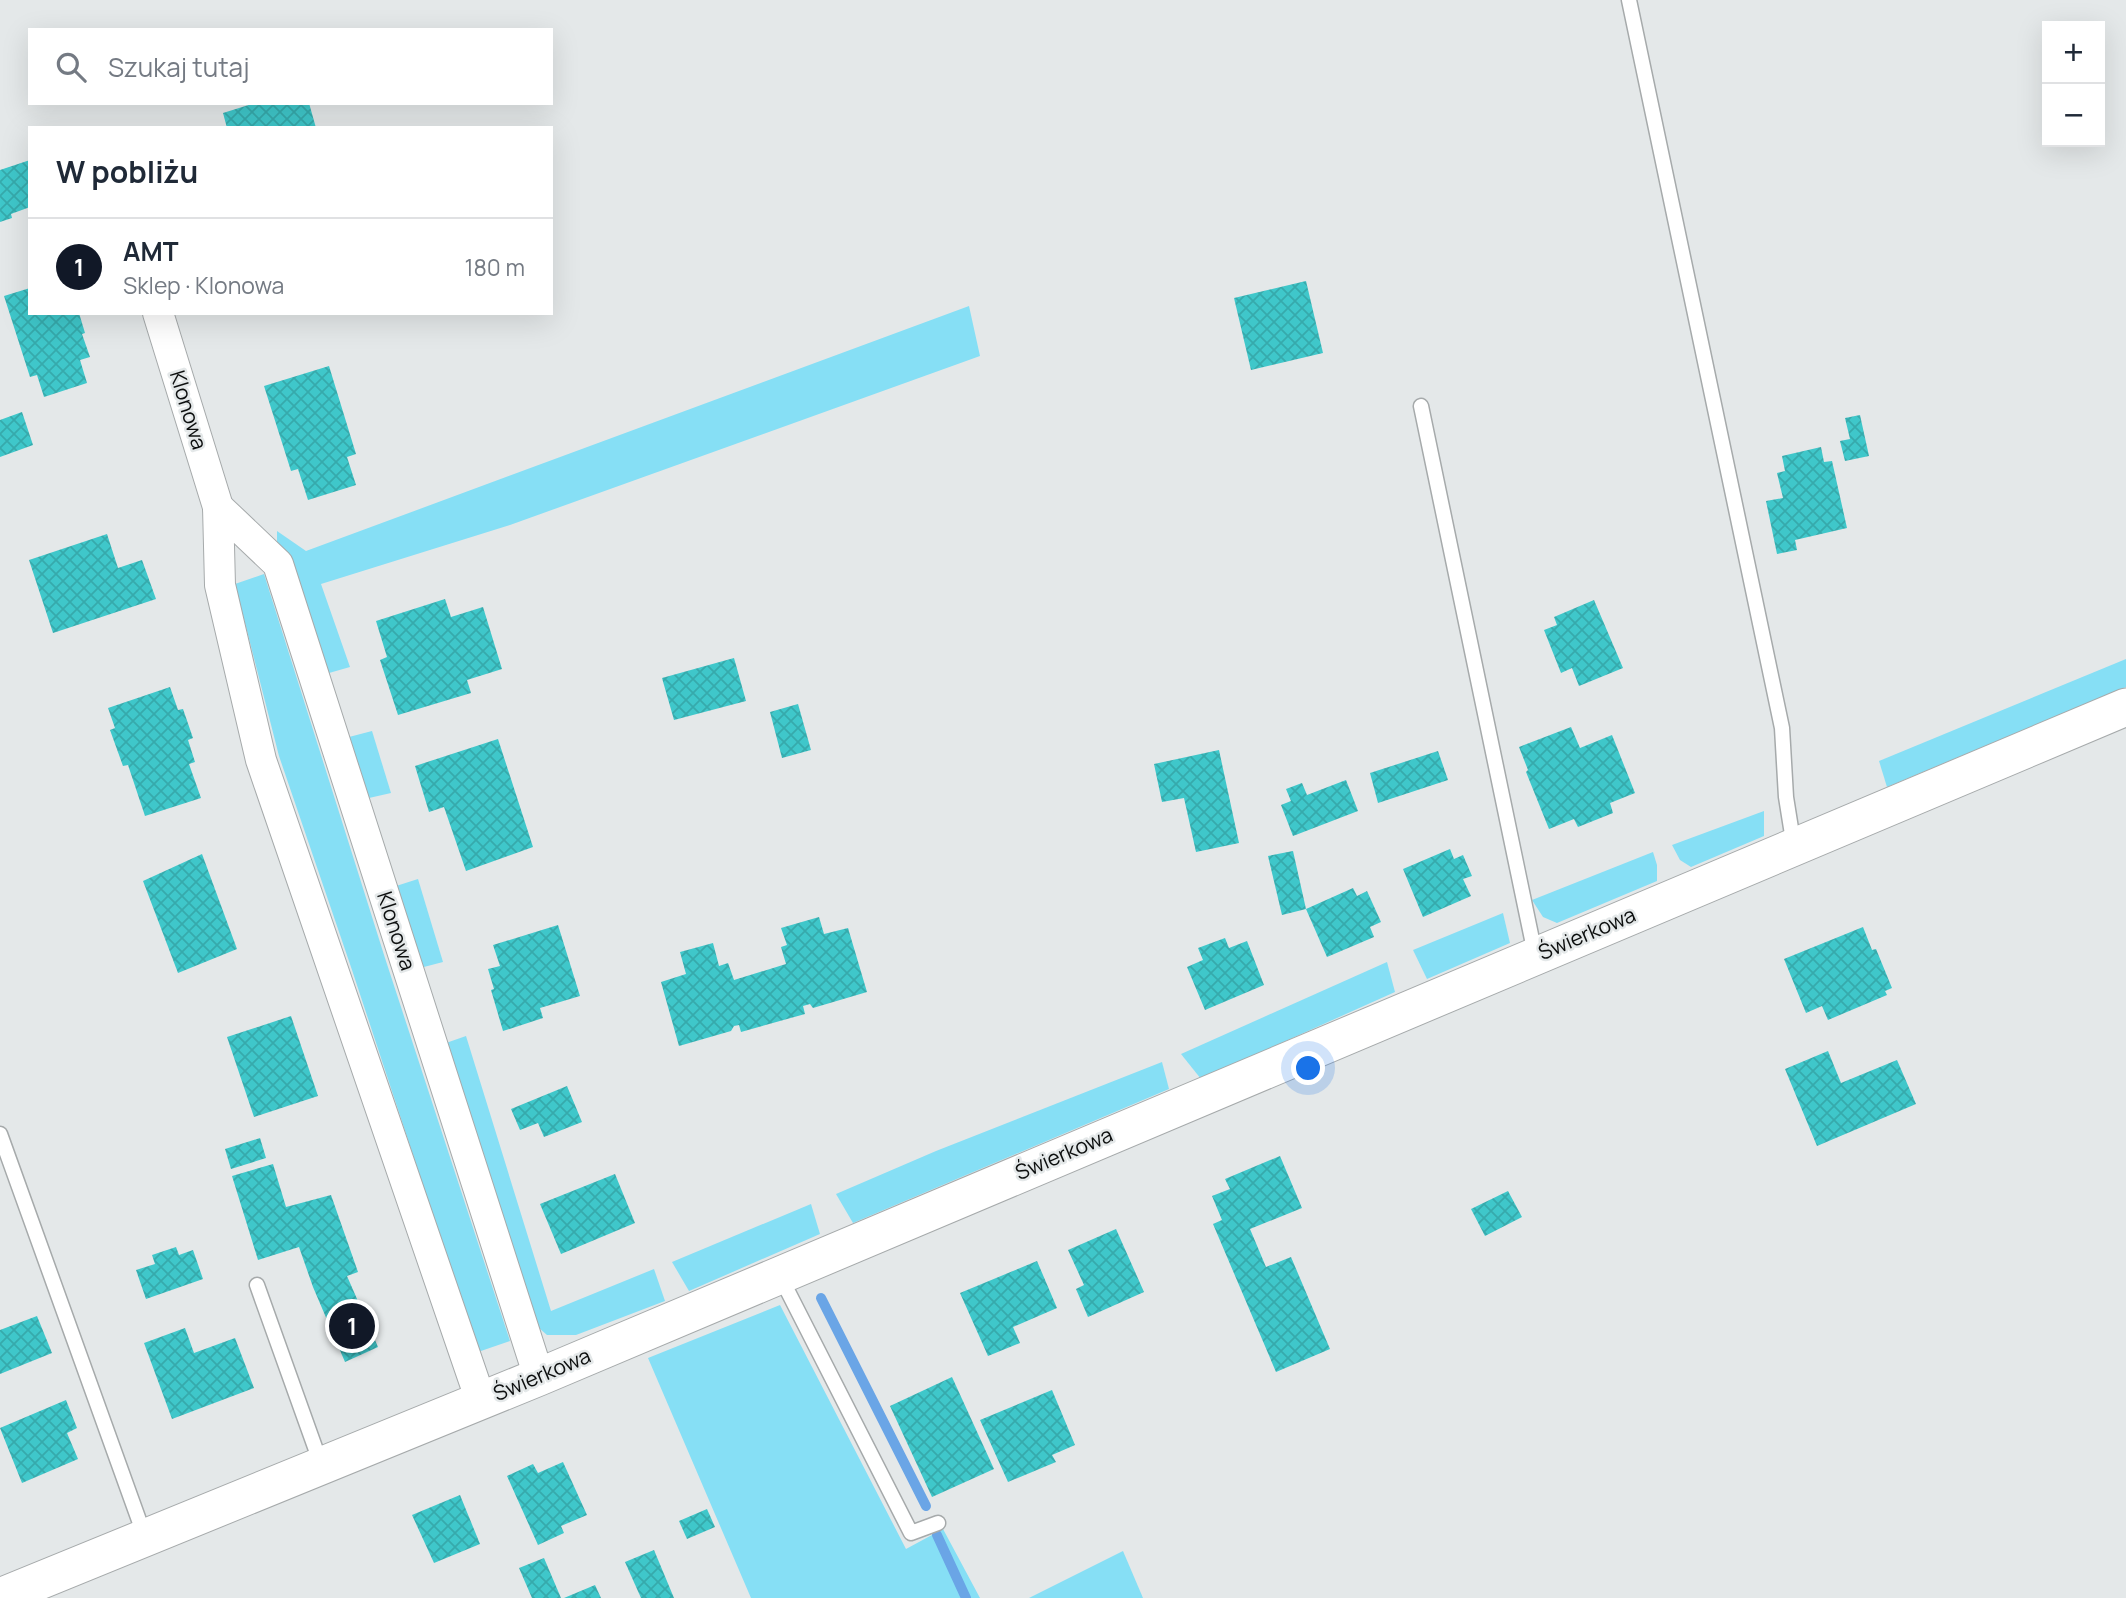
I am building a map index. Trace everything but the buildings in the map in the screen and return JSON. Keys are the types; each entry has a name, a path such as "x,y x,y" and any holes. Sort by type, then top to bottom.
{"street":[{"name":"Klonowa","path":"159,315 218,507 220,585 261,760 481,1401"},
{"name":"Klonowa","path":"218,507 278,564 539,1377"},
{"name":"Świerkowa","path":"0,1597 539,1377 2126,707"}],"lane":[{"path":"1629,0 1782,727 1786,797 1794,848"},
{"path":"1421,406 1535,956"},
{"path":"0,1134 146,1538"},
{"path":"779,1275 911,1533 938,1522"},
{"path":"257,1285 322,1465"}],"shaded area":[{"path":"969,306 980,356 510,525 321,584 350,667 329,673 291,562 277,548 277,531 306,551"},
{"path":"264,574 510,1341 478,1352 279,756 235,584"},
{"path":"2126,659 2126,687 1887,787 1879,761"},
{"path":"372,731 391,793 369,798 349,737"},
{"path":"1764,811 1764,836 1691,867 1680,860 1672,845"},
{"path":"1653,852 1657,865 1657,881 1557,923 1543,917 1532,900"},
{"path":"418,879 443,962 420,968 393,887"},
{"path":"1503,913 1510,943 1427,979 1413,950"},
{"path":"1387,962 1395,992 1201,1079 1181,1054"},
{"path":"466,1036 551,1311 654,1269 665,1301 576,1335 547,1335 539,1328 446,1043"},
{"path":"1162,1062 1169,1089 853,1223 836,1194 936,1151"},
{"path":"811,1204 820,1234 689,1291 672,1262"},
{"path":"780,1305 906,1549 943,1529 980,1598 751,1598 648,1358"},
{"path":"1123,1551 1143,1598 1029,1598"}],"waterway":[{"path":"821,1298 926,1506"},
{"path":"937,1535 966,1598"}],"place":[{"name":"AMT","path":"352,1326"}]}
